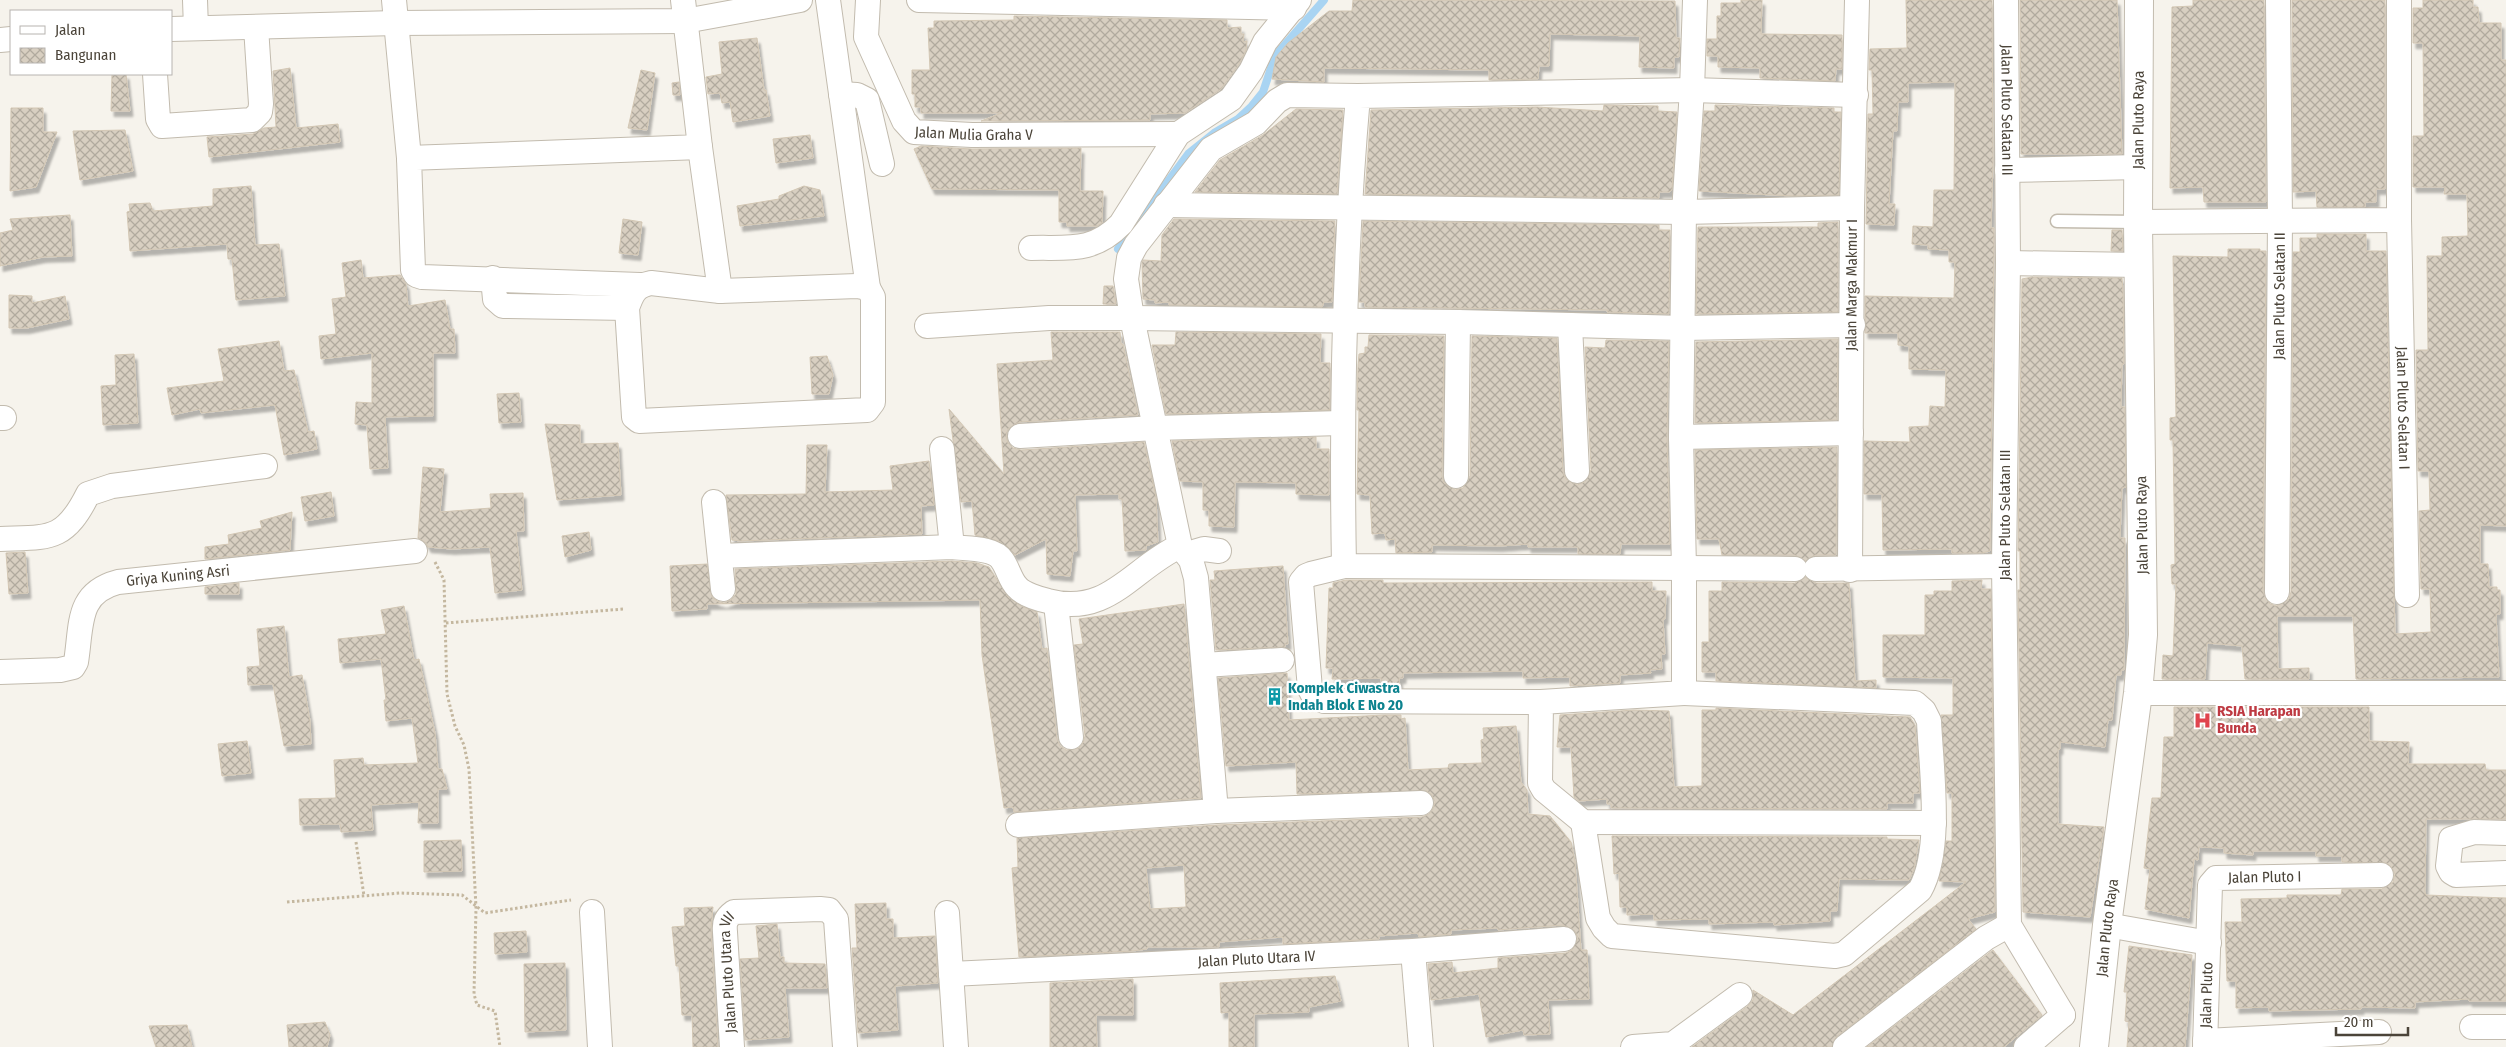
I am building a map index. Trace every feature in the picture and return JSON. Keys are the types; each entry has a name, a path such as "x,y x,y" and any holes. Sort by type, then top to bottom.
{"street":[{"path":"195,0 196,28"},
{"path":"172,29 256,27 395,12 684,10 800,0"},
{"path":"640,285 633,293 627,308 634,417 639,421 867,410 873,402 872,296 868,288 828,0"},
{"name":"Jalan Mulia Graha V","path":"868,0 866,37 904,121 914,132 972,135 1178,134"},
{"path":"919,0 1297,4"},
{"path":"1684,693 1681,437 1684,212 1692,90 1695,0"},
{"name":"Jalan Marga Makmur I","path":"1850,570 1853,325 1852,208 1857,0"},
{"name":"Jalan Pluto Selatan III","path":"2006,0 2008,263 2004,566 2009,925"},
{"name":"Jalan Pluto Raya","path":"2094,1047 2106,925 2138,694 2143,635 2138,222 2140,0"},
{"name":"Jalan Pluto Selatan II","path":"2277,592 2280,220 2278,0"},
{"name":"Jalan Pluto Selatan I","path":"2399,0 2399,220 2407,595"},
{"path":"1030,248 1086,246 1098,243 1113,233 1121,224 1178,134 1231,99 1251,71 1265,42 1297,4"},
{"path":"684,10 700,147 720,291"},
{"path":"395,12 409,158 412,270 416,275 422,277 493,278 640,285 651,283 720,291 857,286 868,288"},
{"path":"155,75 158,119 162,126 252,120 260,112 261,104 256,27"},
{"path":"1216,811 1196,578 1192,560 1183,550 1155,428 1132,318 1126,279 1130,258 1136,244 1211,149 1256,123 1277,101 1287,95 1358,96 1692,90 1856,95"},
{"path":"841,94 857,95 867,100 882,164"},
{"path":"1344,566 1343,322 1348,207 1358,96"},
{"path":"409,158 700,147"},
{"path":"2007,170 2139,167"},
{"path":"1166,205 1684,212 1852,208"},
{"path":"2138,222 2399,220"},
{"path":"2008,263 2139,265"},
{"path":"493,278 495,299 504,306 627,308"},
{"path":"927,326 1049,318 1458,322 1683,328 1853,325"},
{"path":"1456,476 1458,322"},
{"path":"1570,324 1577,471"},
{"path":"1020,436 1155,428 1342,423"},
{"path":"1681,437 1851,432"},
{"path":"942,449 952,547"},
{"path":"0,539 39,538 65,529 78,513 88,494 112,486 265,466"},
{"path":"714,502 722,589"},
{"path":"720,556 952,547 997,553 1017,587 1040,600 1056,604 1079,605 1108,595 1168,551 1219,551"},
{"name":"Griya Kuning Asri","path":"0,672 60,670 73,667 76,662 85,607 91,596 102,587 118,582 415,551"},
{"path":"1583,822 1598,918 1612,936 1835,956 1844,954 1920,890 1927,877 1934,822 1929,721 1924,711 1915,703 1684,693 1541,702 1324,701 1314,697 1310,689 1301,582 1306,576 1344,566 1850,570 2004,566"},
{"path":"1056,604 1072,737"},
{"path":"1204,665 1282,660"},
{"path":"2138,694 2506,693"},
{"path":"1541,702 1540,783 1544,790 1583,822 1934,822"},
{"path":"1018,825 1216,811 1420,803"},
{"path":"2506,833 2474,832 2451,839 2448,866 2451,872 2456,874 2506,873"},
{"name":"Jalan Pluto I","path":"2209,943 2210,885 2220,876 2381,875"},
{"name":"Jalan Pluto Utara VII","path":"732,1047 724,922 734,912 820,909 829,910 836,919 845,1047"},
{"path":"592,912 600,1047"},
{"path":"947,913 956,1047"},
{"path":"1845,1047 1986,938 2009,925 2060,1018"},
{"path":"2106,925 2209,943"},
{"name":"Jalan Pluto Utara IV","path":"950,974 1413,951 1564,939"},
{"name":"Jalan Pluto","path":"2205,1044 2209,943"},
{"path":"1413,951 1421,1047"},
{"path":"1632,1047 1673,1044 1740,995"},
{"path":"2026,1047 2060,1018 2098,1016"},
{"path":"2472,1027 2506,1027"},
{"path":"2205,1044 2379,1032"}],"lane":[{"path":"2057,221 2138,222"}],"path":[{"path":"415,551 428,554 444,580 447,694 455,726 464,745 469,769 476,908 474,994 477,1004 495,1011 500,1047"},
{"path":"446,624 624,609"},
{"path":"356,842 364,896"},
{"path":"287,902 400,893 462,895 476,908 485,913 580,899 591,902 592,912"}],"building":[{"path":"1353,0 1675,1 1676,38 1680,38 1679,57 1674,57 1674,68 1639,67 1640,36 1550,34 1549,66 1539,66 1538,79 1489,80 1489,70 1324,68 1324,82 1272,79 1276,57 1288,43 1329,11 1352,11"},
{"path":"1741,0 1762,0 1761,34 1842,35 1842,69 1836,69 1835,81 1760,78 1760,68 1718,67 1718,56 1707,56 1707,39 1717,39 1717,16 1721,16 1721,3 1741,3"},
{"path":"1906,0 1992,0 1993,163 1991,228 1994,228 1994,252 1990,551 1982,553 1952,553 1952,549 1883,550 1882,494 1864,494 1864,441 1910,442 1909,427 1929,426 1930,406 1945,407 1946,370 1909,369 1909,346 1898,345 1898,333 1865,333 1865,296 1954,298 1955,262 1949,262 1949,250 1928,249 1928,245 1912,244 1913,226 1933,227 1934,190 1954,190 1955,82 1908,83 1908,102 1898,102 1897,131 1893,131 1889,204 1895,204 1894,225 1866,224 1868,114 1873,114 1872,70 1869,70 1870,49 1907,48"},
{"path":"2020,0 2117,0 2122,154 2021,154"},
{"path":"2193,0 2264,0 2266,202 2204,202 2203,187 2170,188 2172,7 2193,6"},
{"path":"2292,0 2385,0 2385,189 2376,189 2376,202 2365,202 2365,207 2317,207 2316,191 2293,192"},
{"path":"2423,0 2473,0 2473,7 2478,7 2479,23 2501,23 2501,60 2506,60 2506,526 2480,525 2480,564 2488,564 2489,587 2497,587 2497,590 2500,590 2500,614 2496,614 2499,677 2356,679 2353,616 2277,616 2278,669 2309,668 2309,679 2245,679 2242,646 2207,643 2205,679 2162,679 2163,655 2173,656 2176,584 2172,584 2171,565 2175,564 2173,440 2170,440 2170,418 2176,417 2173,256 2228,257 2228,249 2260,249 2260,251 2266,251 2263,592 2270,604 2277,606 2289,599 2291,592 2293,252 2300,252 2300,238 2317,238 2317,234 2366,234 2366,251 2386,251 2395,634 2431,632 2430,589 2421,589 2419,511 2430,510 2429,471 2418,471 2416,350 2428,350 2427,256 2442,256 2442,237 2468,236 2467,194 2444,194 2445,187 2413,187 2413,136 2424,136 2423,43 2413,43 2413,8 2423,8"},
{"path":"1014,16 1227,20 1227,28 1241,27 1241,34 1244,34 1243,42 1247,41 1246,50 1239,64 1221,89 1185,113 1150,114 1150,120 981,121 1002,113 921,113 921,107 915,107 915,94 912,94 912,70 930,70 928,28 934,28 934,21 1014,20"},
{"path":"757,38 764,90 766,90 770,116 733,122 730,102 722,103 720,93 708,94 706,77 722,74 719,42"},
{"path":"290,68 296,128 338,124 340,142 209,157 207,137 253,134 264,128 276,127 273,71"},
{"path":"641,70 655,73 647,130 628,128"},
{"path":"112,75 126,75 130,111 111,111"},
{"path":"679,82 680,95 673,95 672,83"},
{"path":"1604,105 1658,106 1658,111 1677,112 1672,190 1669,192 1659,192 1659,198 1365,194 1371,110 1537,107 1603,111"},
{"path":"1715,105 1834,108 1834,112 1841,112 1839,195 1793,196 1699,191 1704,111 1715,111"},
{"path":"11,108 43,108 43,132 57,132 36,187 10,191"},
{"path":"1296,109 1343,110 1337,194 1195,192 1220,160 1263,135"},
{"path":"125,130 133,171 80,180 73,131"},
{"path":"810,135 813,158 776,163 773,139"},
{"path":"921,146 972,149 1081,148 1080,191 1103,191 1102,223 1097,226 1067,226 1067,222 1059,222 1059,190 932,189 914,149"},
{"path":"251,186 255,245 279,244 285,296 236,300 232,259 228,259 227,244 130,251 127,212 130,211 129,204 150,203 153,211 213,206 213,189"},
{"path":"804,186 820,190 824,216 740,226 737,206 779,199 779,196"},
{"path":"70,215 72,256 43,257 0,266 0,233 13,230 10,219"},
{"path":"623,219 642,222 638,255 619,253"},
{"path":"1174,219 1335,221 1332,302 1324,302 1322,307 1169,305 1169,302 1155,303 1155,300 1143,299 1142,262 1143,260 1161,261 1162,235"},
{"path":"1363,221 1659,225 1659,230 1670,230 1669,314 1607,312 1608,310 1365,307 1365,302 1359,302"},
{"path":"1838,222 1838,312 1696,314 1698,227 1818,227 1818,223"},
{"path":"2112,230 2122,230 2123,251 2111,251"},
{"path":"361,260 363,278 400,275 406,284 408,306 445,300 450,329 454,329 455,353 433,353 433,416 385,417 388,468 370,469 367,425 355,424 356,402 372,403 372,353 321,359 319,336 336,334 332,299 346,297 342,263"},
{"path":"2032,277 2122,278 2124,364 2122,364 2121,407 2125,407 2126,487 2122,488 2120,538 2125,538 2124,670 2121,670 2121,675 2116,675 2112,720 2108,720 2105,747 2060,742 2060,749 2058,749 2058,824 2104,827 2090,917 2023,912 2018,590 2020,590 2020,551 2018,551 2022,279"},
{"path":"1104,286 1113,286 1116,304 1103,304"},
{"path":"9,295 32,296 32,303 65,296 69,319 27,328 9,328"},
{"path":"1051,332 1120,332 1121,344 1123,344 1138,415 1019,422 1008,429 1006,436 1008,443 1013,448 1021,450 1144,442 1156,497 1158,542 1146,546 1146,550 1125,551 1122,499 1119,499 1119,494 1075,495 1077,551 1073,551 1070,576 1047,574 1046,539 1015,555 999,541 975,535 972,501 961,502 949,409 1004,474 997,364 1053,360"},
{"path":"1176,332 1321,334 1320,363 1330,363 1330,410 1166,414 1152,345 1175,345"},
{"path":"1369,335 1444,336 1442,476 1444,483 1455,490 1463,488 1470,476 1472,336 1557,338 1563,472 1566,479 1577,485 1585,482 1591,470 1585,347 1605,348 1606,340 1669,341 1667,437 1670,544 1621,544 1620,554 1578,554 1578,547 1528,547 1528,544 1500,546 1432,545 1432,552 1396,553 1395,539 1386,540 1385,533 1372,534 1370,495 1357,494 1358,365 1359,354 1365,353 1365,347 1368,347"},
{"path":"1838,339 1837,420 1695,423 1696,342"},
{"path":"279,341 284,371 294,370 308,432 314,431 317,449 284,455 275,405 201,413 200,409 172,415 167,388 224,381 218,349"},
{"path":"134,354 138,423 103,425 101,386 116,385 115,355"},
{"path":"827,356 833,375 829,394 812,394 810,357"},
{"path":"519,393 521,422 499,423 497,394"},
{"path":"545,424 580,425 580,444 618,443 621,495 557,500"},
{"path":"1316,437 1316,449 1329,449 1329,495 1296,494 1296,483 1235,482 1234,527 1209,526 1209,510 1203,510 1203,482 1180,481 1172,441"},
{"path":"807,445 827,445 825,492 893,490 890,466 929,461 934,505 921,506 922,534 732,540 726,495 806,494"},
{"path":"1837,447 1836,555 1815,555 1806,561 1795,555 1722,555 1719,539 1697,539 1695,450"},
{"path":"423,467 444,469 440,512 491,508 490,494 523,493 524,531 516,531 522,590 495,593 490,547 452,549 428,547 426,543 418,538"},
{"path":"331,492 334,516 305,521 301,497"},
{"path":"292,512 290,550 205,559 205,547 229,544 228,535 262,528 260,521"},
{"path":"589,532 591,550 565,557 562,536"},
{"path":"25,552 28,593 9,594 6,553"},
{"path":"952,561 977,563 989,567 1008,597 1021,606 1037,612 1042,649 1047,648 1057,739 1060,746 1066,750 1079,748 1085,736 1074,645 1083,644 1079,619 1184,604 1201,798 1014,812 1013,807 1004,808 982,655 980,600 707,604 707,609 672,611 670,566 707,564 712,597 724,603 731,600 736,594 735,569"},
{"path":"1283,566 1288,644 1285,644 1285,647 1216,650 1210,580 1215,580 1214,571"},
{"path":"1805,577 1816,583 1849,583 1855,681 1876,680 1876,688 1716,681 1716,672 1702,672 1702,642 1709,642 1709,591 1722,591 1722,582 1795,583"},
{"path":"1346,580 1383,580 1383,583 1652,582 1652,591 1666,591 1665,619 1663,619 1665,654 1661,654 1662,669 1650,670 1651,673 1620,675 1620,683 1570,686 1570,677 1523,678 1523,671 1403,673 1403,678 1399,678 1400,688 1382,688 1381,678 1332,679 1333,668 1326,668 1329,588 1333,588 1333,583"},
{"path":"1982,580 1981,589 1991,589 1995,912 1968,919 1976,929 1837,1036 1832,1047 1692,1047 1748,1006 1753,1000 1753,990 1793,1015 1966,882 1939,881 1946,841 1952,841 1952,793 1947,793 1941,715 1953,715 1953,678 1883,677 1883,635 1925,635 1925,595 1934,595 1934,591 1952,591 1952,581"},
{"path":"239,583 239,594 205,594 205,587"},
{"path":"404,606 414,660 419,659 435,733 438,769 442,769 447,789 438,789 438,823 418,823 419,802 371,805 373,830 341,832 340,824 300,825 299,799 336,798 334,760 363,758 364,765 418,763 412,718 386,721 384,700 386,700 381,659 340,663 338,639 386,634 381,610"},
{"path":"284,626 289,677 302,675 310,721 311,744 284,746 273,684 248,685 247,667 260,666 257,629"},
{"path":"1287,673 1289,720 1401,715 1401,719 1405,718 1408,770 1448,768 1449,764 1482,763 1481,740 1484,739 1483,728 1516,726 1521,782 1527,790 1528,814 1550,816 1571,842 1575,861 1581,950 1587,950 1589,999 1548,1000 1550,1034 1524,1035 1523,1030 1486,1037 1479,994 1431,1000 1428,964 1452,962 1453,973 1498,968 1498,958 1566,953 1572,950 1578,938 1575,931 1563,925 1498,930 1498,928 1451,930 1451,934 1419,937 1418,933 1379,936 1379,939 1283,944 1283,937 1219,942 1219,947 1147,947 1147,949 1133,951 1019,957 1012,868 1018,867 1017,838 1217,825 1422,817 1429,814 1433,809 1435,802 1432,795 1427,791 1297,794 1296,762 1226,766 1218,678","holes":["1184,865 1186,907 1150,909 1146,868"]},
{"path":"2174,707 2369,707 2369,741 2409,742 2408,764 2485,764 2486,770 2506,770 2506,819 2426,819 2425,892 2426,895 2506,898 2506,1001 2469,1001 2469,999 2415,1002 2415,1008 2361,1007 2361,1009 2269,1011 2269,1007 2236,1008 2236,981 2227,981 2225,922 2242,922 2241,899 2287,898 2287,895 2341,895 2342,889 2382,889 2393,882 2395,874 2387,863 2342,862 2342,856 2316,856 2316,851 2253,851 2253,855 2224,853 2224,848 2199,847 2198,860 2194,859 2189,918 2145,909 2150,869 2144,868 2152,798 2161,798 2164,737 2174,737"},
{"path":"1716,708 1910,717 1915,725 1920,793 1913,793 1913,803 1887,803 1887,809 1611,808 1611,804 1607,804 1607,799 1579,801 1574,797 1571,747 1557,747 1560,715 1634,710 1669,711 1674,787 1702,786 1702,710 1716,710"},
{"path":"247,741 251,773 222,776 218,744"},
{"path":"1612,836 1887,837 1887,839 1919,840 1914,869 1909,880 1839,879 1837,911 1830,911 1830,921 1774,925 1774,922 1709,924 1709,919 1654,920 1654,914 1627,915 1627,907 1620,907 1619,873 1614,874"},
{"path":"461,840 462,871 424,872 424,841"},
{"path":"886,903 886,919 893,919 893,938 935,936 938,983 895,986 898,1030 858,1033 852,948 857,948 855,904"},
{"path":"713,907 711,929 718,1047 693,1047 692,1015 682,1015 679,966 676,966 672,927 685,926 684,908"},
{"path":"777,924 780,957 784,957 784,963 825,964 827,988 785,988 789,1037 745,1040 740,959 759,958 756,926"},
{"path":"526,931 527,952 495,954 494,933"},
{"path":"2129,946 2192,955 2185,1047 2127,1047 2129,1022 2125,1021 2127,992 2124,992"},
{"path":"1993,950 2042,1015 2004,1047 1867,1047"},
{"path":"565,963 566,1030 525,1032 524,964"},
{"path":"1335,976 1341,1001 1309,1007 1309,1012 1254,1014 1254,1047 1229,1047 1229,1012 1221,1013 1220,983"},
{"path":"1133,979 1133,1015 1096,1015 1097,1047 1050,1047 1050,983"},
{"path":"325,1022 330,1035 327,1047 289,1047 287,1025"},
{"path":"187,1025 192,1047 156,1047 149,1026"}],"waterway":[{"path":"1118,249 1189,153 1214,133 1238,119 1251,107 1263,92 1275,56 1324,0"}],"place":[{"name":"Komplek Ciwastra Indah Blok E No 20","path":"1274,697"},
{"name":"RSIA Harapan Bunda","path":"2203,720"}]}
